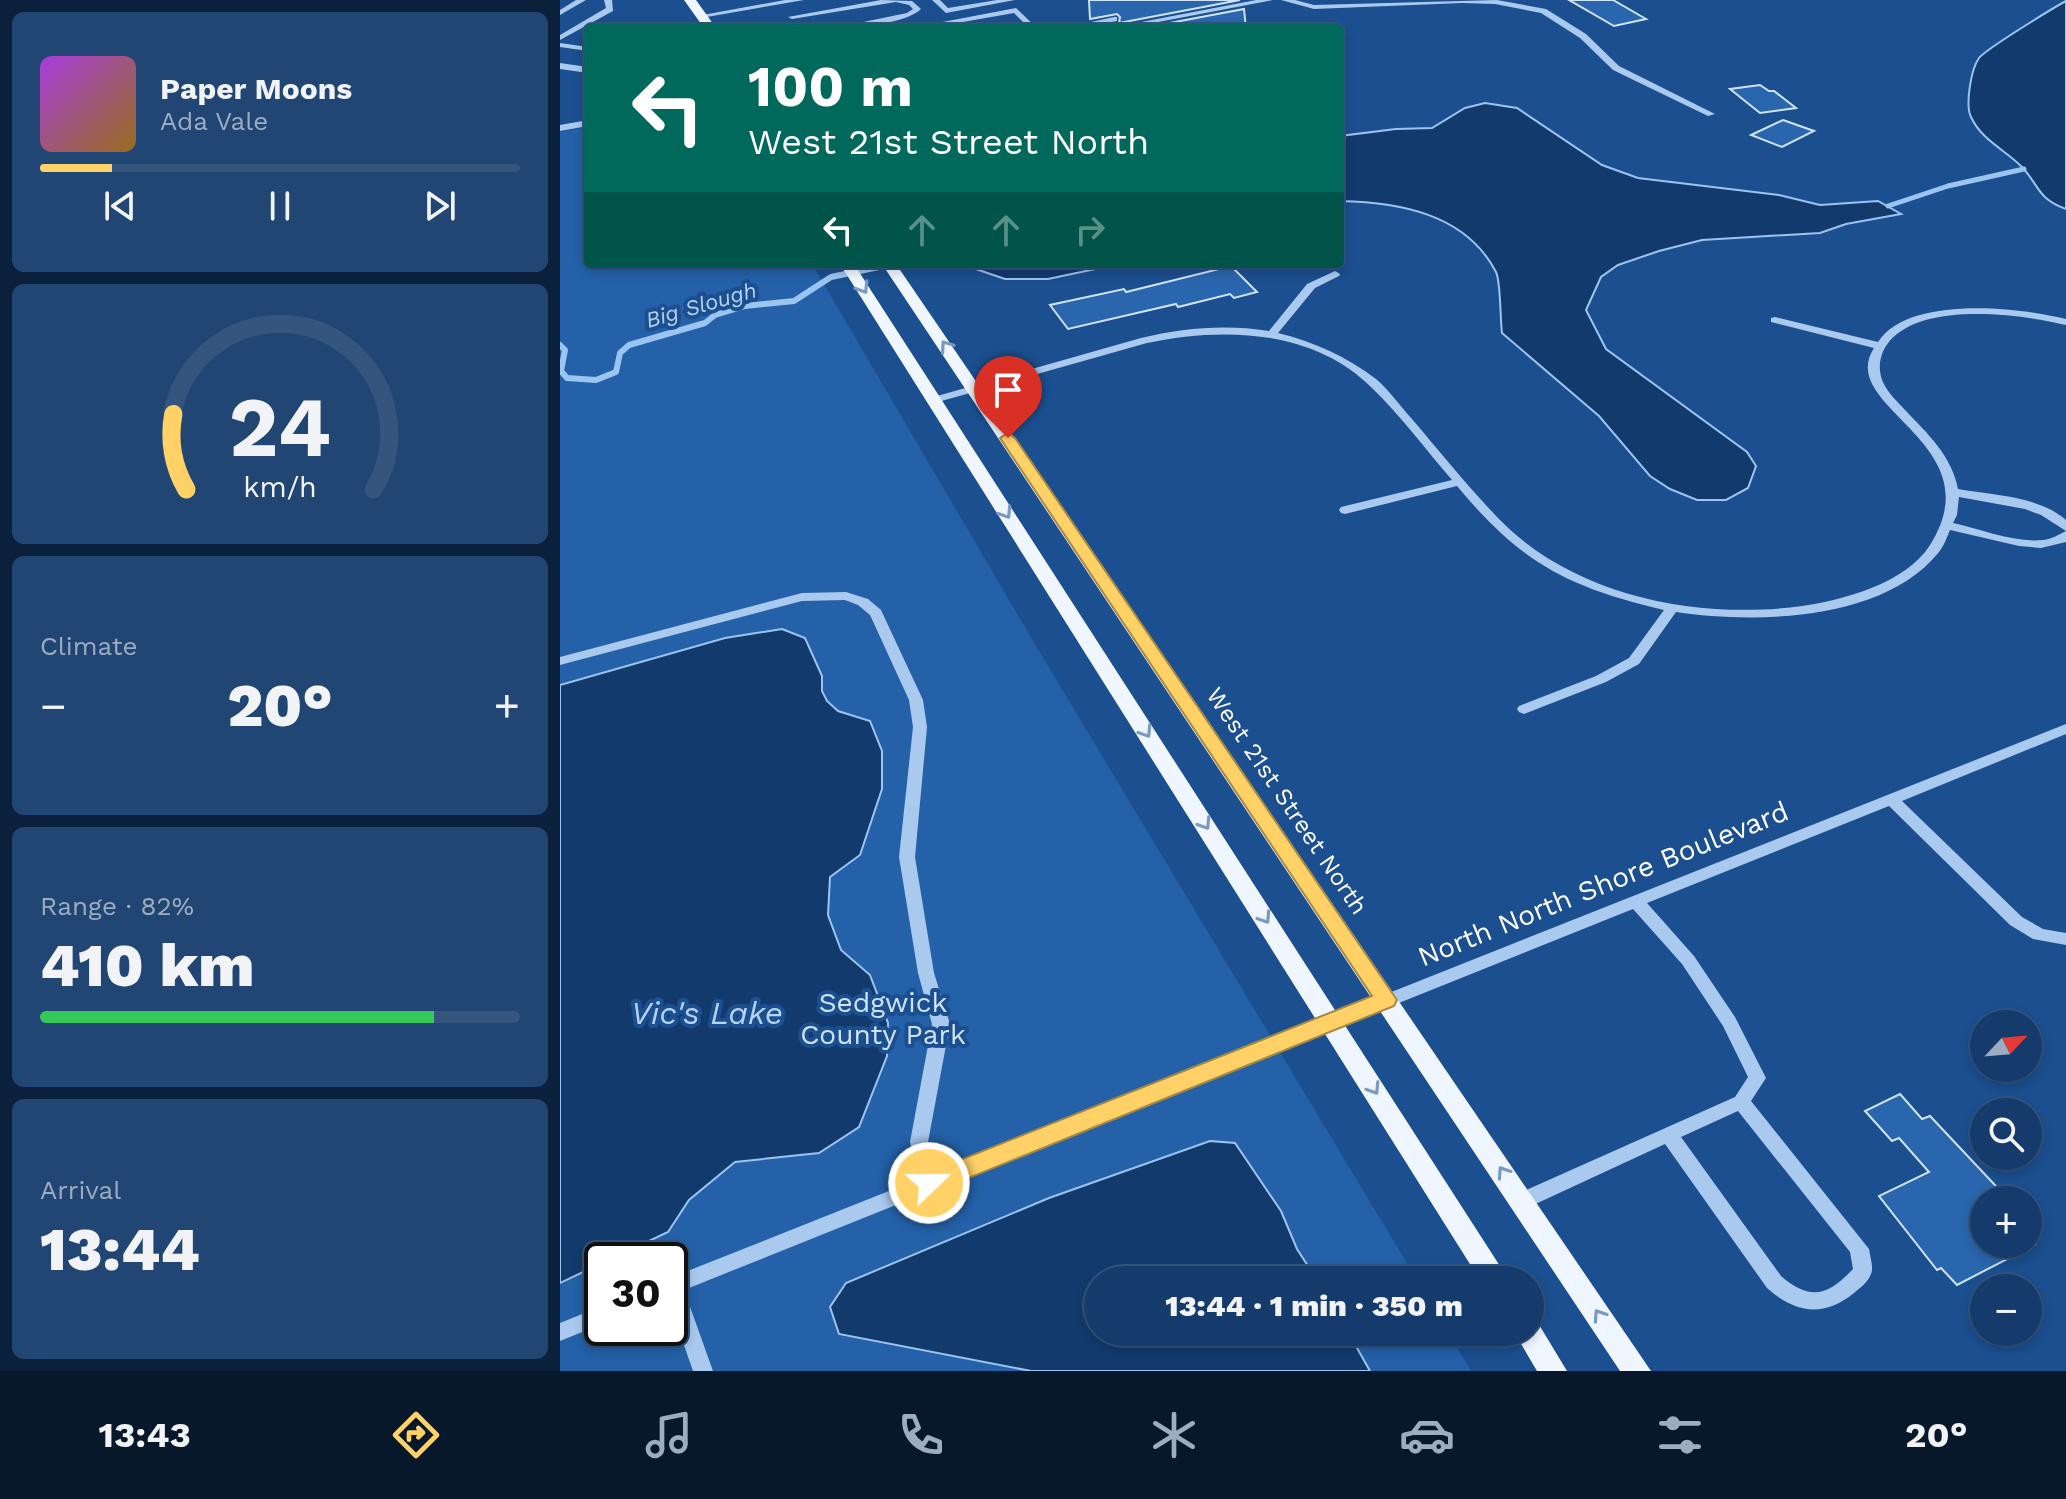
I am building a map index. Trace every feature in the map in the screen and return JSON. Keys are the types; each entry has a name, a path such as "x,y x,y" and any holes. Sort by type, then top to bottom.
{"main road":[{"path":"690,0 707,24"},
{"path":"850,268 1486,1266"},
{"name":"West 21st Street North","path":"892,268 1637,1371"},
{"path":"1537,1346 1553,1371"}],"street":[{"path":"560,13 582,0"},
{"path":"584,24 610,9 608,0"},
{"path":"701,16 798,0"},
{"path":"792,17 896,0 912,3 917,9 910,15 860,24"},
{"path":"936,0 946,11 1008,0 1029,24"},
{"path":"1114,24 1269,0"},
{"path":"1285,0 1299,6 1330,8 1495,2 1543,11 1583,36 1616,68 1711,114"},
{"path":"782,3 798,24"},
{"path":"937,24 1016,10"},
{"path":"560,38 584,24"},
{"path":"560,45 584,48"},
{"path":"560,66 584,69"},
{"path":"560,128 584,124"},
{"path":"1272,334 1311,286 1335,274"},
{"path":"934,400 1147,340 1221,330 1272,334 1330,353 1356,368 1375,384 1494,522 1551,566 1617,592 1673,607 1717,613 1762,613 1809,609 1857,599 1895,582 1922,562 1941,540 1952,512 1950,481 1937,451 1920,428 1879,387 1876,353 1889,334 1912,322 1945,313 1986,310 2066,322"},
{"path":"1775,320 1881,346"},
{"path":"1345,510 1460,482"},
{"path":"1951,492 2037,509 2066,527"},
{"path":"1947,525 2041,544 2064,539 2066,535"},
{"path":"560,661 802,597 846,596 863,602 876,613 916,700 920,727 907,857 926,973 941,1024 919,1142 929,1183"},
{"path":"1524,709 1601,679 1634,661 1673,607"},
{"name":"North North Shore Boulevard","path":"688,1280 2066,729"},
{"path":"1891,799 2016,921 2039,935 2066,939"},
{"path":"1522,1201 1741,1102 1757,1078 1729,1022 1688,960 1636,901"},
{"path":"1669,1135 1774,1282 1793,1298 1818,1303 1850,1287 1863,1271 1859,1249 1741,1102"},
{"path":"560,1332 584,1322"},
{"path":"688,1330 703,1371"}],"green space":[{"name":"Sedgwick County Park","path":"584,128 584,268 814,268 1036,646 1409,1266 1084,1266 1084,1346 1456,1346 1471,1371 560,1371 560,132"}],"water":[{"path":"2066,1 2066,209 2044,196 2023,168 1981,133 1969,111 1969,96 1976,63 1984,53"},
{"path":"1485,103 1517,108 1602,165 1638,178 1779,195 1820,205 1878,201 1901,214 1846,224 1820,233 1702,240 1618,265 1601,277 1586,310 1606,349 1747,452 1756,466 1748,488 1726,500 1697,500 1670,489 1650,476 1599,416 1502,333 1498,277 1483,252 1467,237 1429,215 1385,204 1344,201 1344,136 1432,128 1465,108"},
{"path":"973,268 1100,268 1048,279 1005,279"},
{"name":"Vic's Lake","path":"782,629 805,638 822,676 822,691 827,701 838,711 870,721 882,751 882,789 860,855 830,877 828,915 841,950 870,975 888,1023 887,1056 859,1127 819,1153 735,1162 689,1200 668,1232 647,1242 584,1242 584,1272 560,1283 560,685 725,638"},
{"path":"1210,1141 1235,1143 1281,1211 1308,1266 1084,1266 1084,1346 1356,1346 1370,1371 1031,1371 839,1334 830,1307 846,1283 1049,1198"}],"building":[{"path":"1089,0 1240,0 1119,23 1117,14 1090,19"},
{"path":"1569,0 1613,0 1646,19 1614,26"},
{"path":"1244,9 1246,24 1164,24"},
{"path":"1760,85 1774,91 1796,108 1760,113 1730,89"},
{"path":"1783,120 1814,131 1782,147 1751,135"},
{"path":"1233,268 1257,292 1234,298 1230,294 1178,307 1176,304 1068,329 1050,305 1124,289 1126,292"},
{"path":"1900,1094 1922,1119 1930,1116 1970,1159 1970,1170 1981,1170 1996,1186 1970,1186 1970,1258 2009,1258 1978,1274 1970,1274 1970,1278 1957,1285 1941,1268 1937,1270 1879,1196 1929,1172 1899,1138 1892,1141 1865,1111"}],"waterway":[{"path":"1888,206 1948,186 2024,169"},
{"name":"Big Slough","path":"560,345 565,350 561,371 567,378 596,380 616,372 620,353 629,345 705,323 715,315 745,306 794,301 831,277 874,268"}],"route":[{"path":"929,1183 1386,1000 1008,438"}]}
